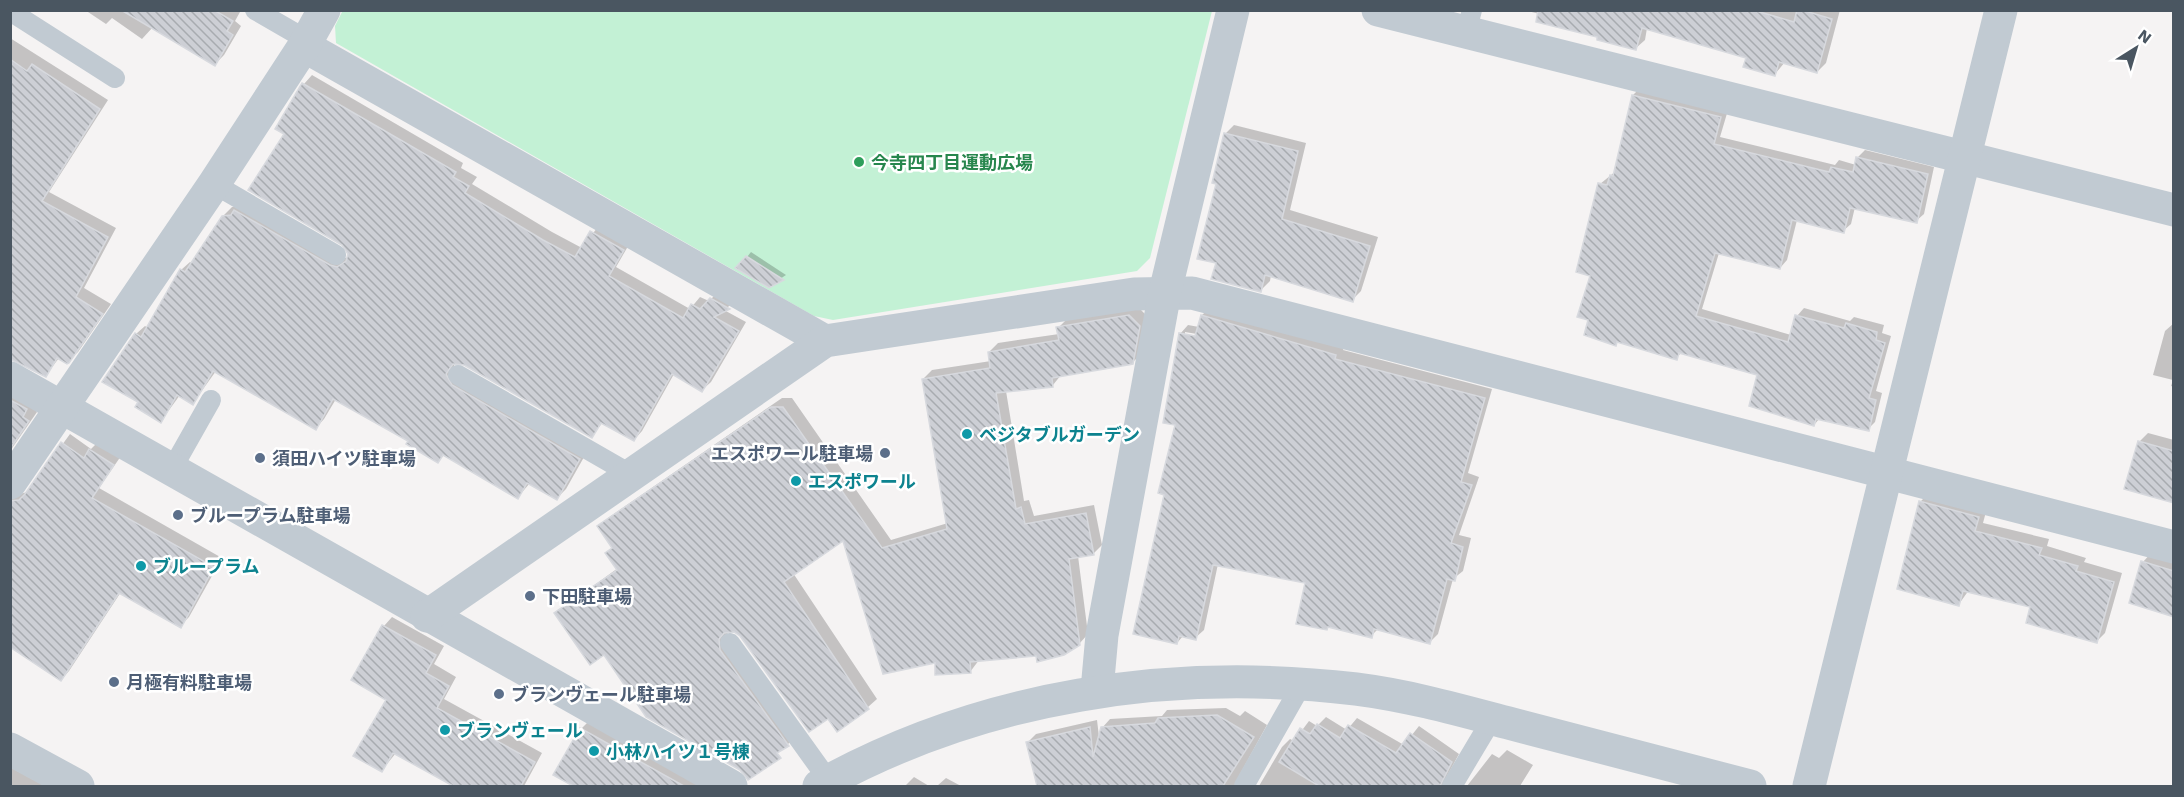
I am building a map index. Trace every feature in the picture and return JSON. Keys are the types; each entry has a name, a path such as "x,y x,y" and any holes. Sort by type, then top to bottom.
{"street":[{"path":"10,483 214,184 324,10"},
{"path":"1097,690 1102,635 1165,292 1233,10"},
{"path":"1378,10 1469,22 1964,157 2174,210"},
{"path":"1809,786 2001,10"},
{"path":"305,43 825,341"},
{"path":"427,616 825,341 1134,294 1165,292 1192,293 2174,547"},
{"path":"10,378 427,616 732,786"},
{"path":"824,784 918,740 980,718 1039,702 1097,690 1176,682 1302,684 1390,695 1443,705 1750,786"},
{"path":"10,749 78,786"}],"lane":[{"path":"255,10 305,43"},
{"path":"10,11 115,78"},
{"path":"214,184 336,255"},
{"path":"458,375 632,475"},
{"path":"172,470 211,400"},
{"path":"730,643 824,784"},
{"path":"1244,786 1302,684"},
{"path":"1452,786 1492,719"}],"green space":[{"name":"今寺四丁目運動広場","path":"343,10 1212,11 1150,258 1137,271 833,320 814,316 336,43 335,26"}],"building":[{"path":"121,10 214,10 233,21 227,31 233,35 215,66"},
{"path":"1538,10 1753,10 1794,22 1797,10 1802,10 1832,19 1817,73 1779,62 1775,76 1743,67 1746,58 1642,28 1636,50 1597,40 1597,37 1536,22"},
{"path":"10,59 27,71 32,64 100,109 42,201 108,237 76,297 103,314 69,363 57,358 46,377 10,359"},
{"path":"302,83 456,172 453,177 469,186 465,193 575,257 590,231 624,250 609,276 683,318 691,304 700,309 710,298 730,309 714,317 739,331 702,392 672,374 634,441 601,423 592,438 464,365 453,364 446,374 452,385 580,459 557,500 527,483 518,499 443,455 438,463 406,444 408,441 333,399 316,430 213,371 193,405 177,395 161,423 135,407 138,402 102,382 135,333 141,337 180,269 185,272 222,216 231,215 234,210 330,265 337,267 346,261 348,254 342,245 248,190 284,134 275,129"},
{"path":"1632,95 1721,117 1714,144 1829,172 1831,167 1853,172 1856,157 1928,174 1917,223 1850,208 1844,233 1792,220 1780,269 1715,253 1696,316 1788,342 1795,315 1844,328 1846,323 1877,332 1876,340 1885,343 1869,398 1876,400 1869,431 1816,419 1814,426 1749,406 1757,375 1679,353 1677,360 1617,342 1616,346 1584,335 1588,320 1577,317 1590,276 1576,272 1598,183 1607,185 1610,175 1613,176"},
{"path":"1224,133 1298,151 1282,219 1370,246 1353,302 1265,275 1261,292 1211,279 1216,263 1197,259 1216,184 1212,183"},
{"path":"746,256 784,280 769,288 735,268"},
{"path":"1129,315 1140,326 1133,364 1052,378 1053,387 996,393 1016,509 1021,507 1025,524 1086,513 1094,555 1069,559 1080,645 1064,655 1037,662 1036,656 970,662 971,673 935,675 935,663 883,674 843,541 784,582 869,709 837,732 828,719 809,732 740,636 734,632 724,633 719,639 720,650 789,746 777,753 781,758 748,780 740,770 646,717 604,655 590,665 554,613 617,570 605,553 612,548 597,526 771,407 783,407 882,548 947,529 922,379 990,368 988,352 1059,340 1056,327"},
{"path":"1201,315 1336,355 1335,359 1485,398 1461,482 1472,485 1451,543 1463,547 1455,581 1447,579 1430,644 1374,629 1372,638 1328,627 1327,630 1296,624 1305,583 1213,565 1196,640 1179,636 1177,644 1133,634 1164,495 1158,493 1175,425 1163,423 1179,333 1195,336"},
{"path":"10,400 27,409 23,417 29,421 10,449"},
{"path":"2138,441 2174,451 2174,503 2124,489"},
{"path":"61,442 84,458 89,449 114,465 92,498 214,567 181,628 119,593 61,681 10,647 10,501 19,500 25,494"},
{"path":"1919,501 1979,517 1975,531 2042,548 2039,555 2078,566 2076,571 2114,582 2097,643 2026,623 2030,607 1963,591 1959,606 1897,589"},
{"path":"2141,561 2174,571 2174,617 2129,603"},
{"path":"382,625 436,655 426,673 449,686 437,708 535,762 521,786 453,786 393,753 382,772 353,756 386,700 351,680"},
{"path":"1217,715 1254,737 1223,786 1037,786 1026,742 1090,727 1093,757 1101,727 1155,723 1158,718"},
{"path":"1317,724 1340,738 1348,725 1396,753 1410,733 1452,762 1440,786 1319,786 1279,762 1300,728 1310,734"},
{"name":"小林ハイツ１号棟","path":"580,728 684,786 573,786 553,775"}],"place":[{"name":"今寺四丁目運動広場","path":"859,162"},
{"name":"ベジタブルガーデン","path":"967,434"},
{"name":"エスポワール駐車場","path":"885,453"},
{"name":"須田ハイツ駐車場","path":"260,458"},
{"name":"エスポワール","path":"796,481"},
{"name":"ブループラム駐車場","path":"178,515"},
{"name":"ブループラム","path":"141,566"},
{"name":"下田駐車場","path":"530,596"},
{"name":"月極有料駐車場","path":"114,682"},
{"name":"ブランヴェール駐車場","path":"499,694"},
{"name":"ブランヴェール","path":"445,730"},
{"name":"小林ハイツ１号棟","path":"594,751"}]}
